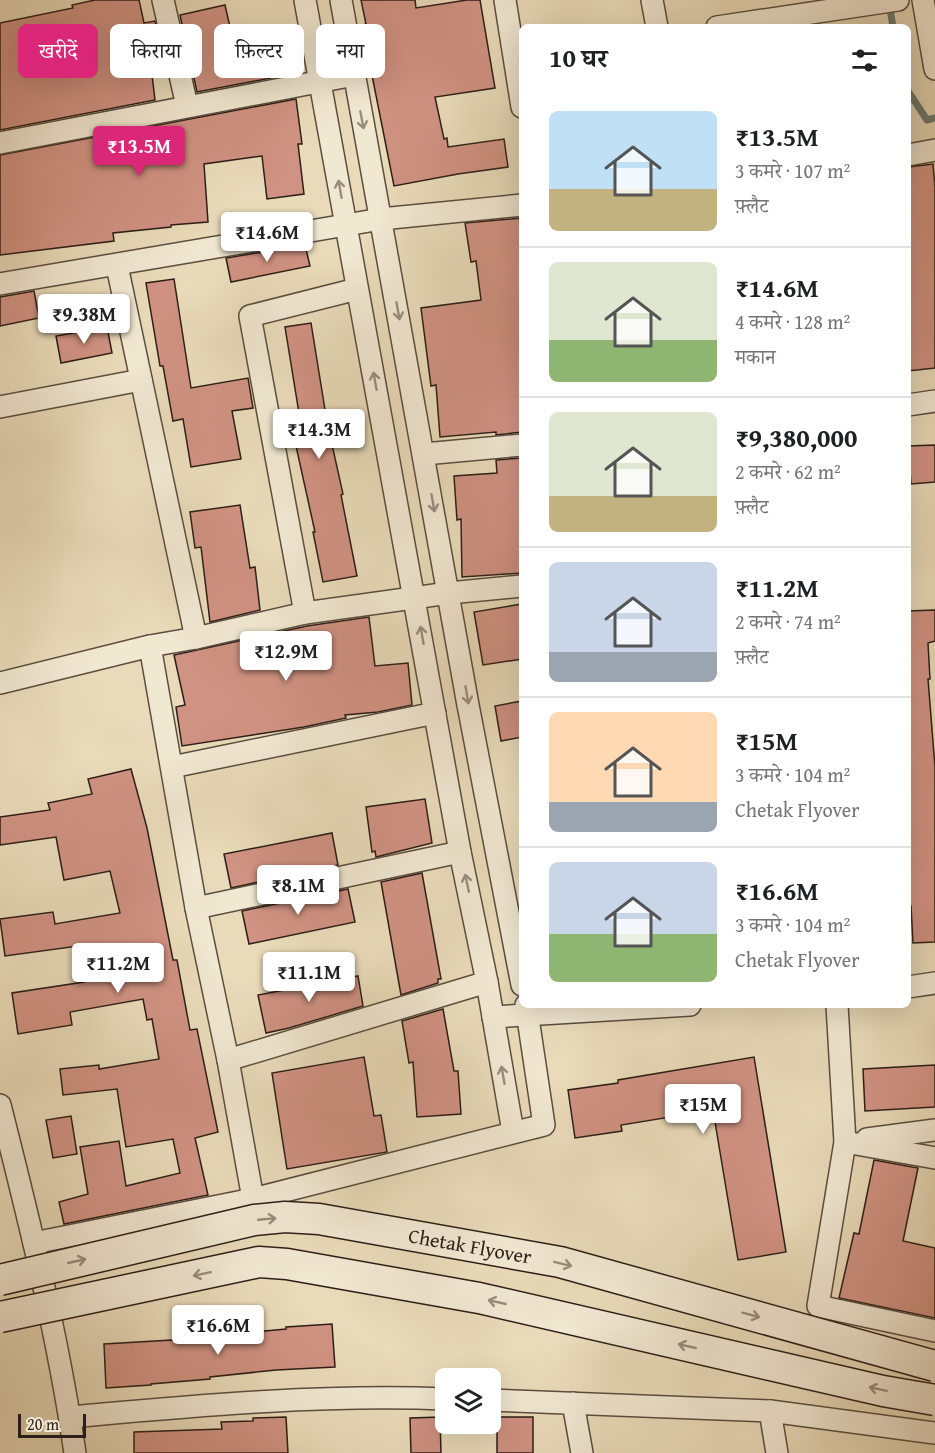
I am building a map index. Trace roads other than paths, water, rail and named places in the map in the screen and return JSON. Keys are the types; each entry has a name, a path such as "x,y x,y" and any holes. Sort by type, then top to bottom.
{"main road":[{"name":"Chetak Flyover","path":"0,1280 254,1220 285,1217 320,1219 560,1262 935,1366"},
{"path":"0,1317 259,1262 287,1264 479,1298 883,1391 935,1400"}],"street":[{"path":"163,0 187,106"},
{"path":"305,0 513,1132"},
{"path":"341,0 345,24"},
{"path":"505,0 518,56"},
{"path":"652,0 656,24"},
{"path":"737,24 898,0"},
{"path":"923,0 935,69"},
{"path":"0,143 334,78"},
{"path":"355,78 519,969"},
{"path":"911,154 935,150"},
{"path":"0,284 117,266 381,219 519,205"},
{"path":"117,266 196,638"},
{"path":"305,613 250,316 357,289"},
{"path":"0,407 141,380"},
{"path":"911,405 935,401"},
{"path":"424,453 519,445"},
{"path":"0,683 150,646 305,613 415,597 519,586"},
{"path":"150,646 196,908 228,1060 252,1199"},
{"path":"172,767 435,713"},
{"path":"196,908 460,852"},
{"path":"228,1060 487,982"},
{"path":"911,986 935,982"},
{"path":"493,1017 527,1010 592,1008"},
{"path":"837,1008 845,1142 818,1306 935,1330"},
{"path":"34,1243 252,1199 544,1125 527,1010"},
{"path":"0,1105 34,1243 70,1417 75,1453"},
{"path":"845,1142 935,1130"},
{"path":"845,1142 935,1158"},
{"path":"70,1417 232,1403 411,1397 435,1398"},
{"path":"501,1400 770,1411 935,1433"},
{"path":"573,1403 582,1453"},
{"path":"770,1411 777,1453"}],"waterway":[{"path":"889,3 892,24"},
{"path":"911,96 927,120 935,118"}]}
